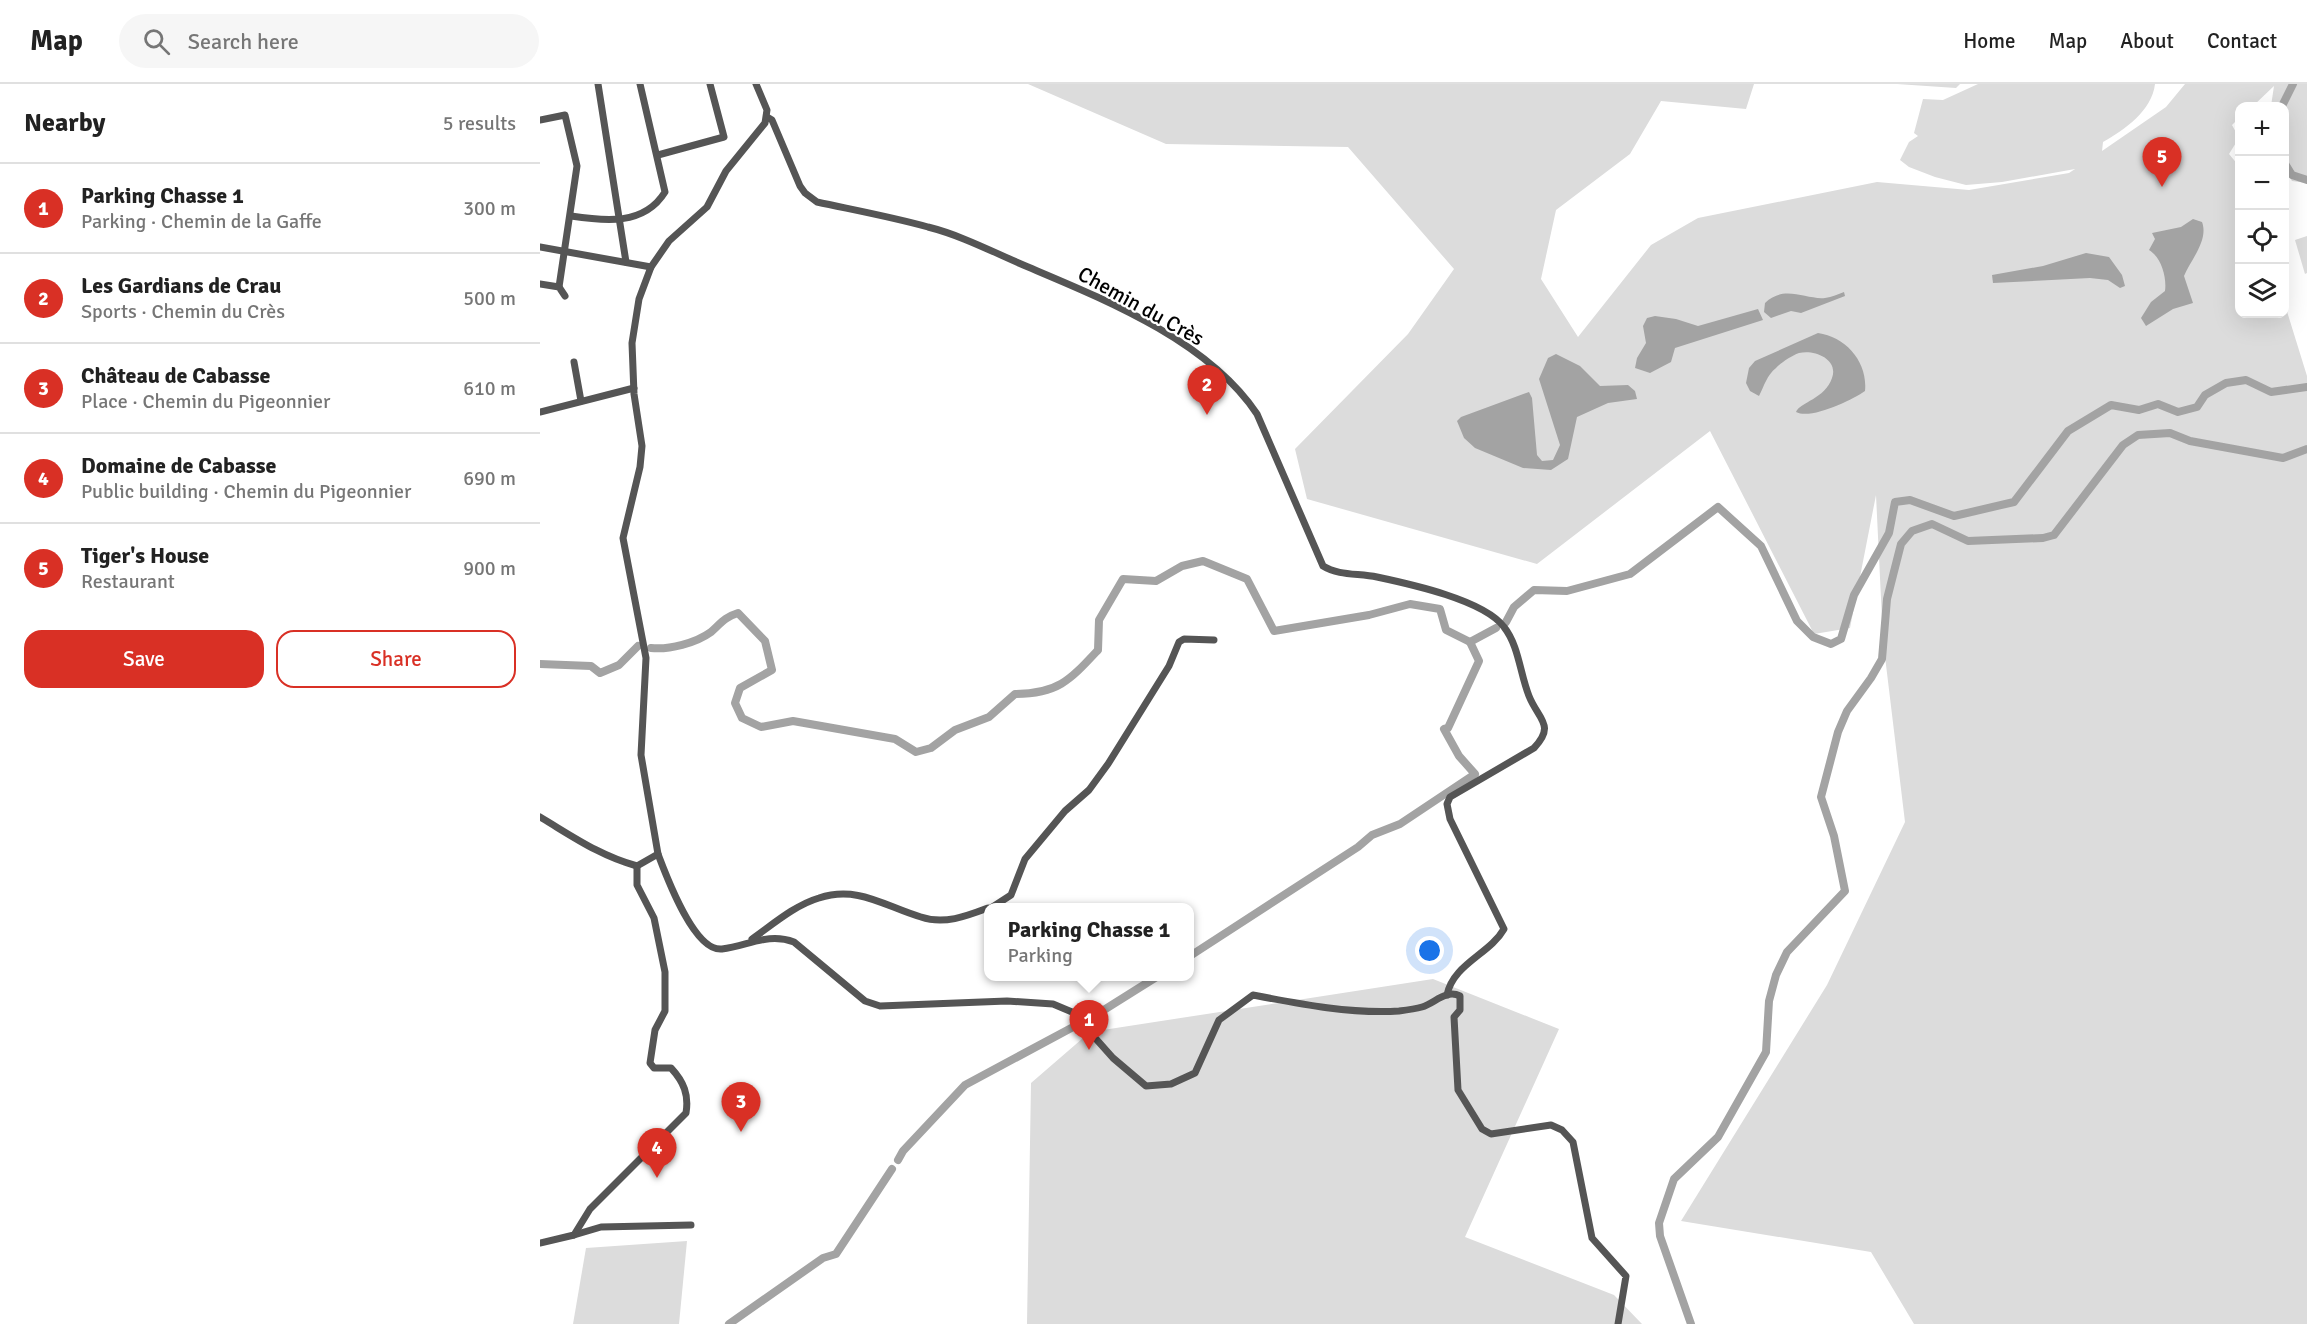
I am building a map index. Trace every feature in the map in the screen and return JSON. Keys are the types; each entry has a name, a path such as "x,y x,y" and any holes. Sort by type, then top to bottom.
{"street":[{"path":"598,84 626,262"},
{"path":"571,216 607,222 621,220 638,215 660,201 666,192 640,84"},
{"path":"658,155 724,137 710,84"},
{"path":"756,84 767,110 767,117 751,142 726,171 707,207 669,241 651,267 639,299 632,343 634,387 642,446 640,467 623,538 646,658 641,755 658,854 673,894 692,926 709,945 720,950 768,937 782,937 794,942 865,1001 880,1006 1007,1001 1053,1004 1072,1012 1113,1058 1146,1086 1171,1084 1196,1073 1219,1020 1253,995 1311,1006 1398,1011 1423,1007 1454,993 1460,996 1462,1003 1454,1017 1458,1090 1482,1129 1491,1134 1504,1134 1551,1125 1562,1130 1573,1142 1592,1238 1626,1276 1618,1324"},
{"path":"540,120 565,115 577,166 559,288"},
{"name":"Chemin du Crès","path":"767,117 772,120 800,186 805,194 817,202 930,227 983,248 1106,302 1181,342 1227,378 1244,394 1257,414 1323,566 1332,571 1376,576 1467,601 1490,614 1503,626 1512,640 1530,698 1544,721 1543,739 1534,748 1450,797 1447,804 1450,819 1504,929 1466,964 1448,988 1447,995"},
{"path":"540,247 651,267"},
{"path":"540,284 559,288 565,296"},
{"path":"574,362 581,401"},
{"path":"540,412 634,387"},
{"path":"998,903 1011,895 1025,859 1065,812 1089,790 1108,764 1169,666 1179,642 1184,639 1214,640"},
{"path":"540,817 579,843 637,866"},
{"path":"637,866 658,854"},
{"path":"574,1235 590,1209 686,1113 686,1090 680,1077 671,1068 654,1068 650,1063 655,1029 665,1011 666,980 654,918 637,885 637,866"},
{"path":"747,942 808,902 821,897 850,894 878,899 922,918 943,920 958,919 984,910"},
{"path":"540,1243 601,1227 691,1225"}],"shaded area":[{"path":"1028,84 1754,84 1746,109 1661,101 1630,154 1556,210 1541,279 1578,337 1651,245 1698,218 1877,182 1969,190 2069,173 2075,169 2002,182 1966,185 1909,167 1900,160 1909,142 1918,136 1914,133 1923,99 1943,100 1978,84 2155,84 2149,103 2143,111 2120,132 2103,142 2102,151 2166,107 2185,84 2307,84 2307,183 2292,181 2289,176 2289,102 2272,102 2274,86 2257,102 2235,102 2235,122 2232,125 2235,131 2235,144 2229,154 2235,161 2235,318 2289,318 2307,376 2307,1324 1914,1324 1871,1252 1681,1221 1827,985 1905,822 1883,640 1876,495 1850,628 1814,634 1710,431 1537,564 1307,499 1295,449 1408,334 1454,269 1348,147 1166,144"},
{"path":"1897,84 1960,84 1956,88"},
{"path":"2193,219 2202,222 2203,236 2184,276 2193,303 2173,309 2146,326 2141,318 2151,302 2165,291 2164,274 2160,262 2149,250 2155,239 2152,233 2181,227"},
{"path":"2307,236 2307,273 2305,274 2295,240"},
{"path":"2086,253 2109,257 2122,275 2125,286 2120,288 2108,280 2090,278 1993,283 1992,275 2043,266"},
{"path":"1844,292 1845,296 1801,313 1791,311 1771,318 1764,312 1765,303 1780,294 1825,298"},
{"path":"1758,309 1763,320 1675,348 1671,362 1650,373 1635,368 1637,358 1646,343 1643,326 1647,318 1655,316 1676,319 1698,326"},
{"path":"1818,333 1838,340 1853,353 1863,370 1865,391 1841,404 1821,411 1803,414 1796,412 1802,405 1824,391 1832,378 1833,371 1829,361 1818,354 1805,352 1790,357 1773,371 1759,396 1750,391 1746,383 1749,368 1755,361"},
{"path":"1556,354 1580,366 1600,386 1628,385 1635,391 1637,399 1608,403 1577,417 1568,459 1551,470 1523,468 1475,448 1464,438 1457,421 1461,417 1529,392 1532,398 1537,455 1542,461 1553,460 1560,445 1539,379 1548,358"},
{"path":"1433,979 1559,1029 1465,1237 1614,1295 1642,1324 1027,1324 1031,1083 1090,1032"},
{"path":"687,1241 679,1324 573,1324 586,1248"}],"waterway":[{"path":"2284,102 2293,84"},
{"path":"2289,170 2292,175 2307,180"},
{"path":"1506,622 1514,607 1534,590 1567,591 1630,574 1718,507 1761,546 1797,621 1813,637 1831,644 1841,639 1854,595 1889,533 1895,502 1910,500 1954,516 2014,502 2068,431 2111,405 2139,410 2158,404 2178,412 2197,407 2205,395 2226,383 2246,380 2271,392 2307,387"},
{"path":"1691,1324 1660,1236 1659,1223 1674,1179 1718,1137 1766,1052 1769,1001 1776,975 1787,952 1845,891 1834,836 1821,797 1838,732 1847,711 1882,659 1887,599 1901,544 1912,531 1932,524 1968,541 2043,538 2054,535 2123,445 2138,435 2170,433 2190,441 2283,458 2307,449"},
{"path":"651,648 674,647 698,639 711,632 726,618 738,613 765,641 772,670 740,688 735,703 742,718 761,727 793,721 895,739 916,752 931,748 955,730 989,717 1015,694 1053,688 1071,677 1098,650 1099,620 1123,579 1156,581 1182,566 1203,561 1247,579 1274,631 1369,615 1410,604 1440,609 1446,630 1470,642 1496,628"},
{"path":"1194,953 1358,847 1372,835 1400,824 1475,774 1459,756 1444,729 1448,728 1479,661 1470,642"},
{"path":"540,664 591,666 600,673 619,665 638,646"},
{"path":"1088,1020 1150,981"},
{"path":"898,1160 903,1151 965,1085 1075,1026"},
{"path":"729,1324 823,1258 836,1254 892,1169"}],"place":[{"name":"Tiger's House","path":"2162,187"},
{"name":"Les Gardians de Crau","path":"1207,415"},
{"name":"Parking Chasse 1","path":"1089,1050"},
{"name":"Château de Cabasse","path":"741,1132"},
{"name":"Domaine de Cabasse","path":"657,1178"}]}
